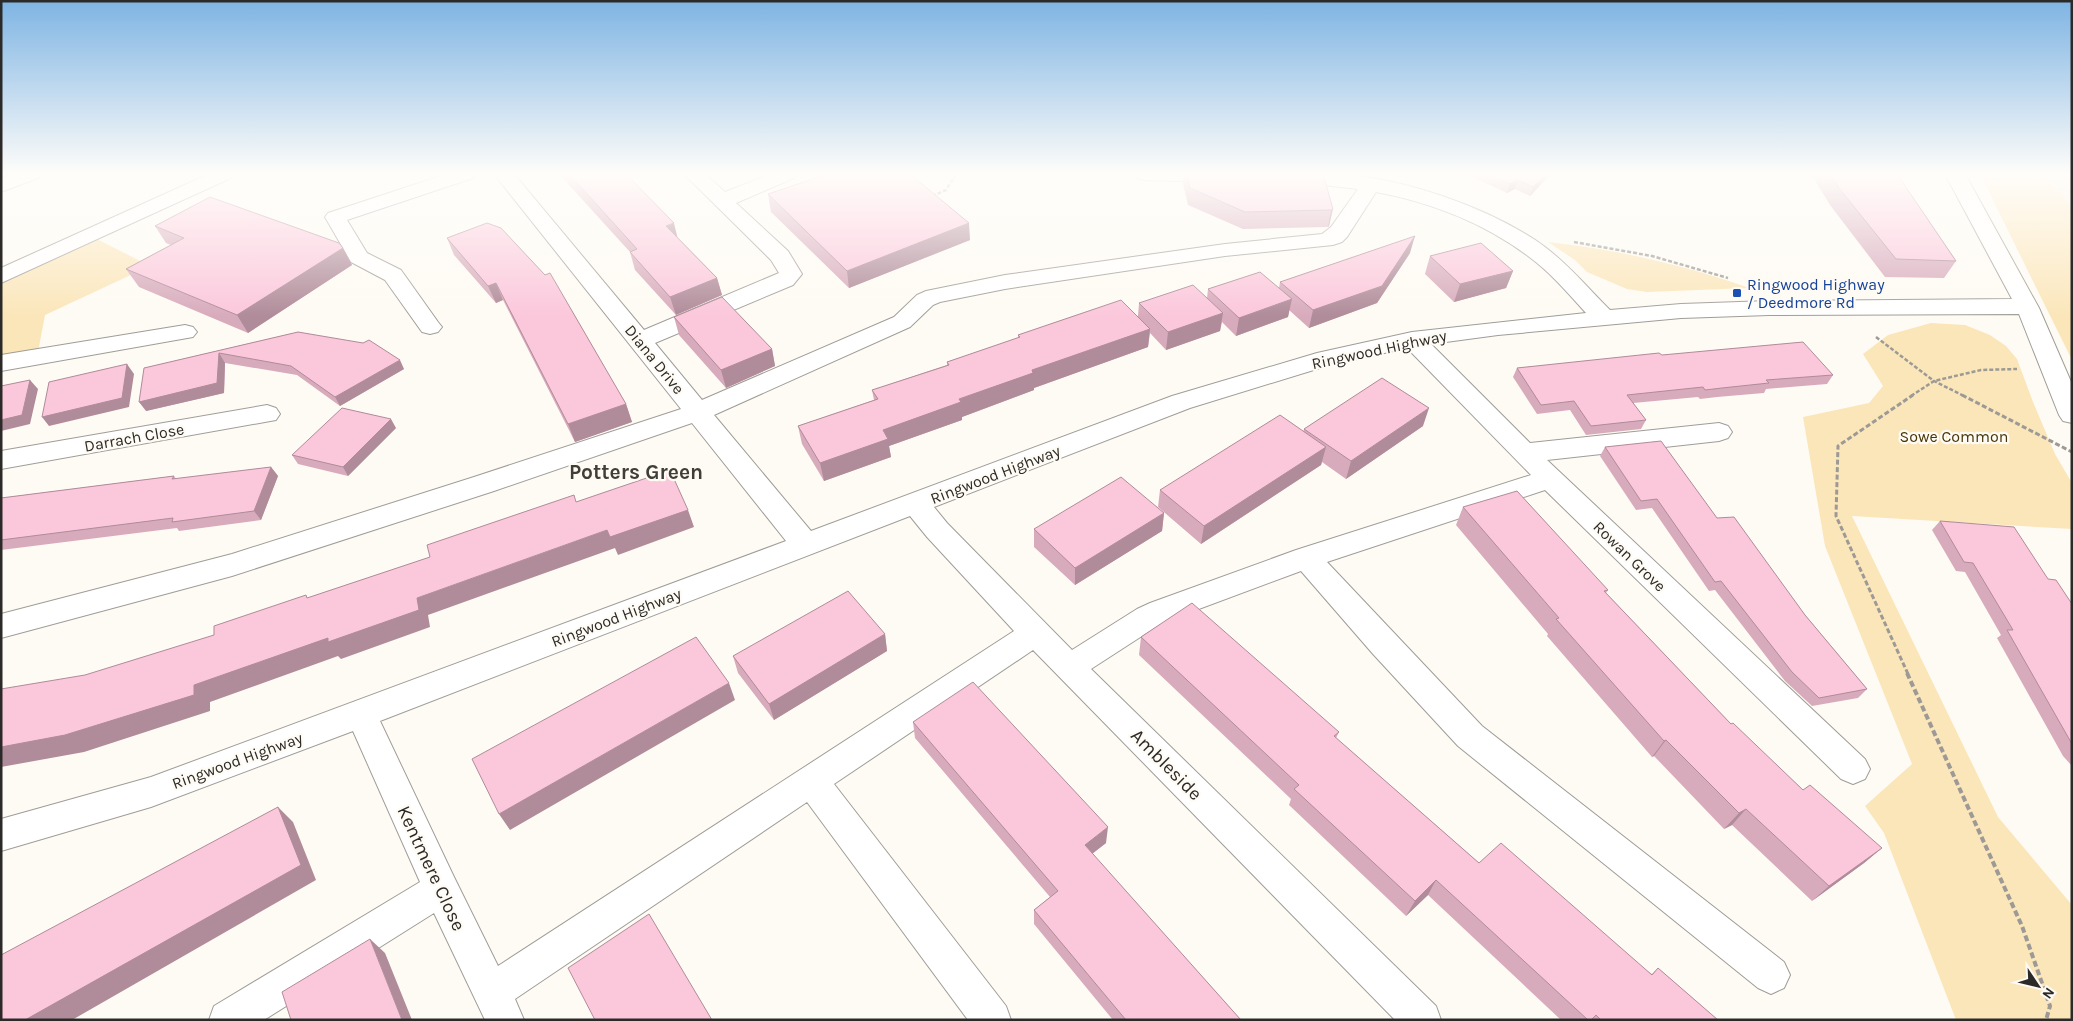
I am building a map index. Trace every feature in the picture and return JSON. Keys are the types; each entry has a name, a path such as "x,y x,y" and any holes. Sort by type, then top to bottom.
{"street":[{"path":"1,276 120,222"},
{"path":"337,222 359,257 393,275 430,327"},
{"name":"Diana Drive","path":"543,222 805,544"},
{"path":"640,342 785,280 791,274 780,256 744,222"},
{"path":"1,626 232,565 484,484 698,412 902,322 925,300 934,296 1005,282 1225,250 1326,240 1334,237 1349,222"},
{"path":"1485,222 1538,252 1604,318"},
{"path":"1981,222 2028,308 2051,368 2072,415"},
{"name":"Ringwood Highway","path":"1,834 151,792 361,714 805,544 916,504 1181,402 1326,358 1412,339 1498,328 1681,311 1835,307 2007,306 2028,308"},
{"path":"1,363 185,332"},
{"name":"Rowan Grove","path":"1412,339 1550,479 1853,769"},
{"name":"Darrach Close","path":"4,463 267,414"},
{"path":"1526,453 1719,432"},
{"path":"1070,667 1148,617 1306,558 1550,479"},
{"name":"Ambleside","path":"916,504 937,530 1035,633 1422,1020"},
{"path":"1306,558 1377,638 1470,736 1771,975"},
{"path":"499,1006 811,781 1035,633"},
{"name":"Kentmere Close","path":"361,714 441,889 499,1006"},
{"path":"811,781 992,1020"},
{"path":"228,1020 441,889"}],"path":[{"path":"1516,238 1568,241 1604,246 1700,269 1734,280"},
{"path":"1835,307 1934,381 2072,452"},
{"path":"2046,1020 2050,1006 2022,926 1836,516 1838,446 1934,381 1981,370 2051,368"}],"green space":[{"path":"2004,222 2072,222 2072,360"},
{"path":"93,237 150,266 45,315 38,352 1,358 1,281"},
{"path":"1548,242 1600,249 1650,259 1749,288 1647,292 1627,289 1587,272 1575,260"},
{"name":"Sowe Common","path":"1931,323 1965,325 1990,335 2006,346 2017,359 2055,454 2072,483 2072,529 1852,516 1998,817 2072,905 2072,1020 1956,1020 1884,833 1865,806 1912,764 1825,546 1803,417 1869,403 1883,386 1863,354 1888,335"}],"building":[{"path":"163,222 279,222 339,243 343,248 237,315 126,269 184,238 155,226"},
{"path":"612,222 673,222 674,223 666,226 717,278 670,297 630,252 637,249"},
{"path":"796,222 969,223 847,271"},
{"path":"1866,222 1929,222 1956,261 1896,259"},
{"path":"487,223 501,228 545,275 550,273 626,404 568,424 496,283 488,286 447,238"},
{"path":"1415,236 1382,286 1313,310 1280,282"},
{"path":"1481,243 1513,271 1460,284 1430,256"},
{"path":"1260,272 1292,299 1239,318 1208,289"},
{"path":"1193,285 1223,313 1168,332 1139,303"},
{"path":"722,297 772,349 721,370 674,317"},
{"path":"1121,300 1150,329 1032,370 1033,373 959,399 961,402 883,430 888,439 820,463 798,426 878,399 872,390 949,365 947,362 1020,337 1018,335"},
{"path":"298,332 363,343 369,340 400,360 335,397 291,366 219,353 217,383 139,402 144,368"},
{"path":"1803,342 1833,375 1766,380 1769,383 1705,390 1703,387 1627,395 1646,420 1591,426 1574,401 1541,405 1517,368 1659,353 1662,355"},
{"path":"127,364 122,398 42,417 49,382"},
{"path":"1382,378 1429,408 1351,461 1304,429"},
{"path":"30,380 22,415 1,420 1,386"},
{"path":"342,408 391,419 343,467 292,455"},
{"path":"1280,415 1326,447 1204,526 1160,490"},
{"path":"1661,441 1717,518 1734,517 1805,615 1867,689 1819,698 1792,672 1721,581 1715,582 1657,499 1641,501 1605,447"},
{"path":"271,467 254,511 172,522 173,518 1,540 1,498 174,476 172,479"},
{"path":"670,470 688,510 610,537 607,530 417,598 419,610 328,642 328,638 194,685 194,695 65,735 1,747 1,689 85,675 214,635 214,626 306,595 307,598 430,557 427,545 574,495 576,502"},
{"path":"1121,477 1164,513 1075,568 1034,529"},
{"path":"1517,491 1608,590 1604,591 1731,724 1733,723 1803,790 1810,785 1882,848 1829,886 1746,809 1739,813 1666,740 1664,741 1556,619 1559,618 1463,507"},
{"path":"1940,521 2014,527 2048,579 2056,580 2072,604 2072,744 2007,630 2013,630 1973,563 1964,562"},
{"path":"848,591 885,634 769,704 733,656"},
{"path":"1192,603 1339,732 1334,736 1479,863 1501,843 1652,975 1658,968 1718,1020 1601,1020 1596,1015 1591,1020 1588,1020 1436,880 1415,901 1294,789 1299,785 1141,637"},
{"path":"696,637 729,683 499,814 472,759"},
{"path":"973,682 1108,827 1085,845 1241,1020 1126,1020 1034,910 1058,891 913,722"},
{"path":"278,807 301,865 25,1020 1,1020 1,955"},
{"path":"649,914 712,1020 595,1020 568,968"},
{"path":"370,939 402,1020 291,1020 282,992"}],"place":[{"name":"Ringwood Highway / Deedmore Rd","path":"1737,293"}],"district":[{"name":"Potters Green","path":"636,472"}]}
